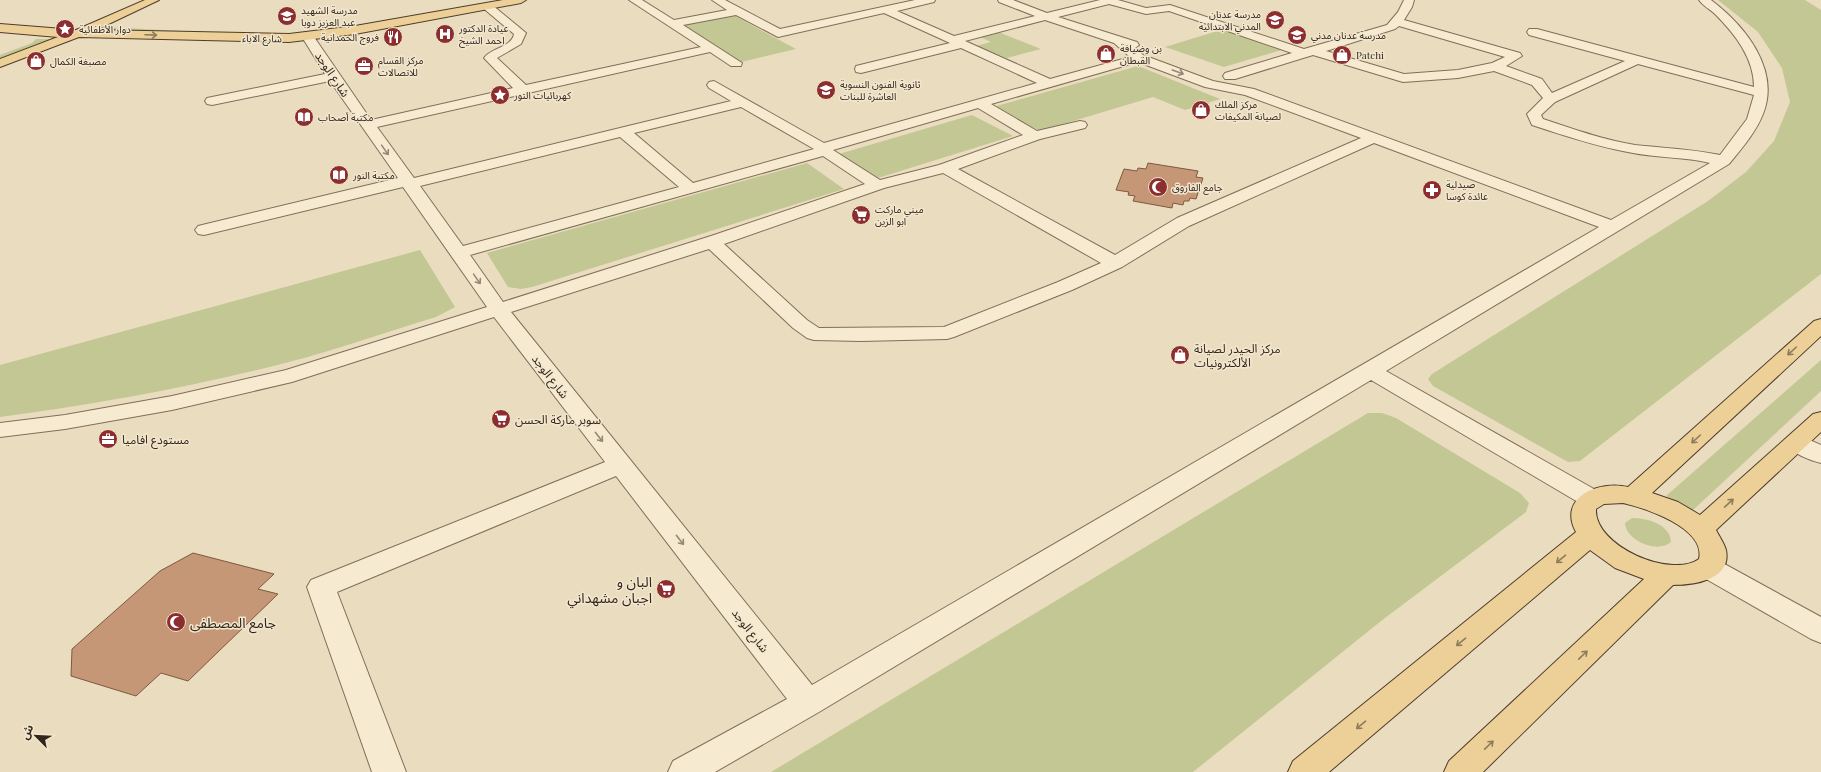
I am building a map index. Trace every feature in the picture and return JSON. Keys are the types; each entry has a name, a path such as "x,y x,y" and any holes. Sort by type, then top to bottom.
{"main road":[{"path":"0,63 76,34 129,0"},
{"path":"102,17 154,0"},
{"name":"شارع الاباء","path":"0,28 76,34 250,38 308,37 333,30 488,3 521,0"},
{"name":"شارع الاباء","path":"41,32 73,21 102,17 271,30 333,30"},
{"path":"0,19 50,21"},
{"path":"0,53 27,41 41,32"},
{"path":"1633,496 1821,325"},
{"path":"1700,530 1821,419"},
{"path":"1605,495 1633,496 1664,505 1683,516 1700,530 1710,542 1714,555 1711,566 1700,573 1683,576 1666,574 1640,568 1618,557 1601,545 1591,534 1583,518 1584,507 1592,499 1605,495"},
{"path":"1305,772 1591,534"},
{"path":"1461,772 1666,574"}],"street":[{"path":"634,0 736,63"},
{"path":"722,0 738,11 778,33 930,0"},
{"path":"1003,0 1119,42 1210,84 1249,92 1611,226"},
{"path":"861,69 1045,16 1108,0 1146,11 1170,8 1191,2"},
{"path":"1230,76 1310,53 1391,27 1397,22 1409,6 1409,0"},
{"path":"685,772 808,703 1371,371 1611,226 1724,161 1746,133 1757,112 1761,93 1760,74 1755,59 1745,40 1724,16 1704,0"},
{"path":"488,3 520,33 520,37 517,42 490,58 523,90"},
{"path":"1170,8 1310,53 1403,78 1458,74 1482,68 1496,67 1536,82 1550,99"},
{"path":"886,10 1048,83"},
{"path":"672,24 738,11"},
{"path":"1397,22 1516,56 1496,67"},
{"path":"1533,32 1761,93"},
{"name":"شارع الوجد","path":"308,37 333,76 499,310 808,703"},
{"path":"368,125 711,48"},
{"path":"458,253 824,149 1048,83 1143,53"},
{"path":"1637,60 1550,99 1534,114 1537,122 1584,137 1634,149 1693,154 1724,161"},
{"path":"1216,71 1230,76 1249,92"},
{"path":"212,101 333,76"},
{"path":"714,85 824,149 835,158 878,185"},
{"path":"204,230 623,132 743,102"},
{"path":"979,103 1036,136"},
{"path":"0,430 65,422 172,403 292,375 712,242 878,185 945,168 1036,136 1080,125"},
{"path":"623,132 690,188"},
{"path":"712,242 800,324 814,334 861,335 947,333 1065,286 1115,263 1183,222 1374,138"},
{"path":"945,168 1115,263"},
{"path":"1371,371 1592,499"},
{"path":"1796,442 1821,455"},
{"path":"389,772 321,587 621,465"},
{"path":"1708,568 1821,631"}],"green space":[{"path":"1718,0 1805,0 1821,10 1821,274 1580,461 1568,462 1433,386 1428,379 1432,374 1708,201 1746,172 1774,141 1790,102 1782,68 1758,32"},
{"path":"733,15 796,49 741,62 681,26"},
{"path":"103,27 224,33 93,31"},
{"path":"1224,29 1285,49 1224,67 1165,47"},
{"path":"993,30 1041,49 1007,58 976,46 991,42 974,34"},
{"path":"36,39 53,39 39,43 0,59 0,55 32,43"},
{"path":"1138,66 1220,99 1185,110 1153,97 1040,131 993,107"},
{"path":"972,115 1013,136 878,178 839,154"},
{"path":"807,163 844,189 532,287 521,289 508,287 487,253"},
{"path":"420,250 455,307 436,317 323,352 250,372 143,394 0,417 0,365"},
{"path":"1821,360 1821,391 1692,511 1666,496"},
{"path":"1368,413 1382,413 1396,418 1520,493 1529,503 1526,512 1381,621 1193,772 771,772"},
{"path":"1632,518 1644,519 1662,526 1670,536 1671,542 1658,547 1644,544 1637,540 1631,535 1625,523"}],"building":[{"name":"جامع الفاروق","path":"1148,163 1198,171 1196,177 1203,178 1196,199 1190,198 1189,201 1184,201 1183,205 1173,203 1172,208 1133,201 1135,196 1128,195 1129,192 1116,190 1124,169 1137,171 1138,168 1146,169"},
{"name":"جامع المصطفى","path":"193,553 274,574 258,589 278,594 188,681 161,673 136,696 71,676 72,649 160,571"}],"place":[{"name":"مدرسة الشهيد عبد العزيز دوبا","path":"287,16"},
{"name":"مدرسة عدنان المدني الابتدائية","path":"1275,20"},
{"name":"دوار الأطفائية","path":"65,29"},
{"name":"عيادة الدكتور احمد الشيخ","path":"445,34"},
{"name":"مدرسة عدنان مدني","path":"1297,35"},
{"name":"فروج الحمدانية","path":"393,37"},
{"name":"بن وضيافة القبطان","path":"1106,54"},
{"name":"Patchi","path":"1342,55"},
{"name":"مصبغة الكمال","path":"36,61"},
{"name":"مركز القسام للاتصالات","path":"364,66"},
{"name":"ثانوية الفنون النسوية العاشرة للبنات","path":"826,90"},
{"name":"كهربائيات النور","path":"500,95"},
{"name":"مركز الملك لصيانة المكيفات","path":"1201,110"},
{"name":"مكتبة أصحاب","path":"304,117"},
{"name":"مكتبة النور","path":"339,175"},
{"name":"جامع الفاروق","path":"1158,187"},
{"name":"صيدلية عائدة كوسا","path":"1432,190"},
{"name":"ميني ماركت ابو الزين","path":"861,215"},
{"name":"مركز الحيدر لصيانة الألكترونيات","path":"1180,355"},
{"name":"سوبر ماركة الحسن","path":"501,419"},
{"name":"مستودع افاميا","path":"108,439"},
{"name":"البان و اجبان مشهداني","path":"666,589"},
{"name":"جامع المصطفى","path":"176,622"}]}
